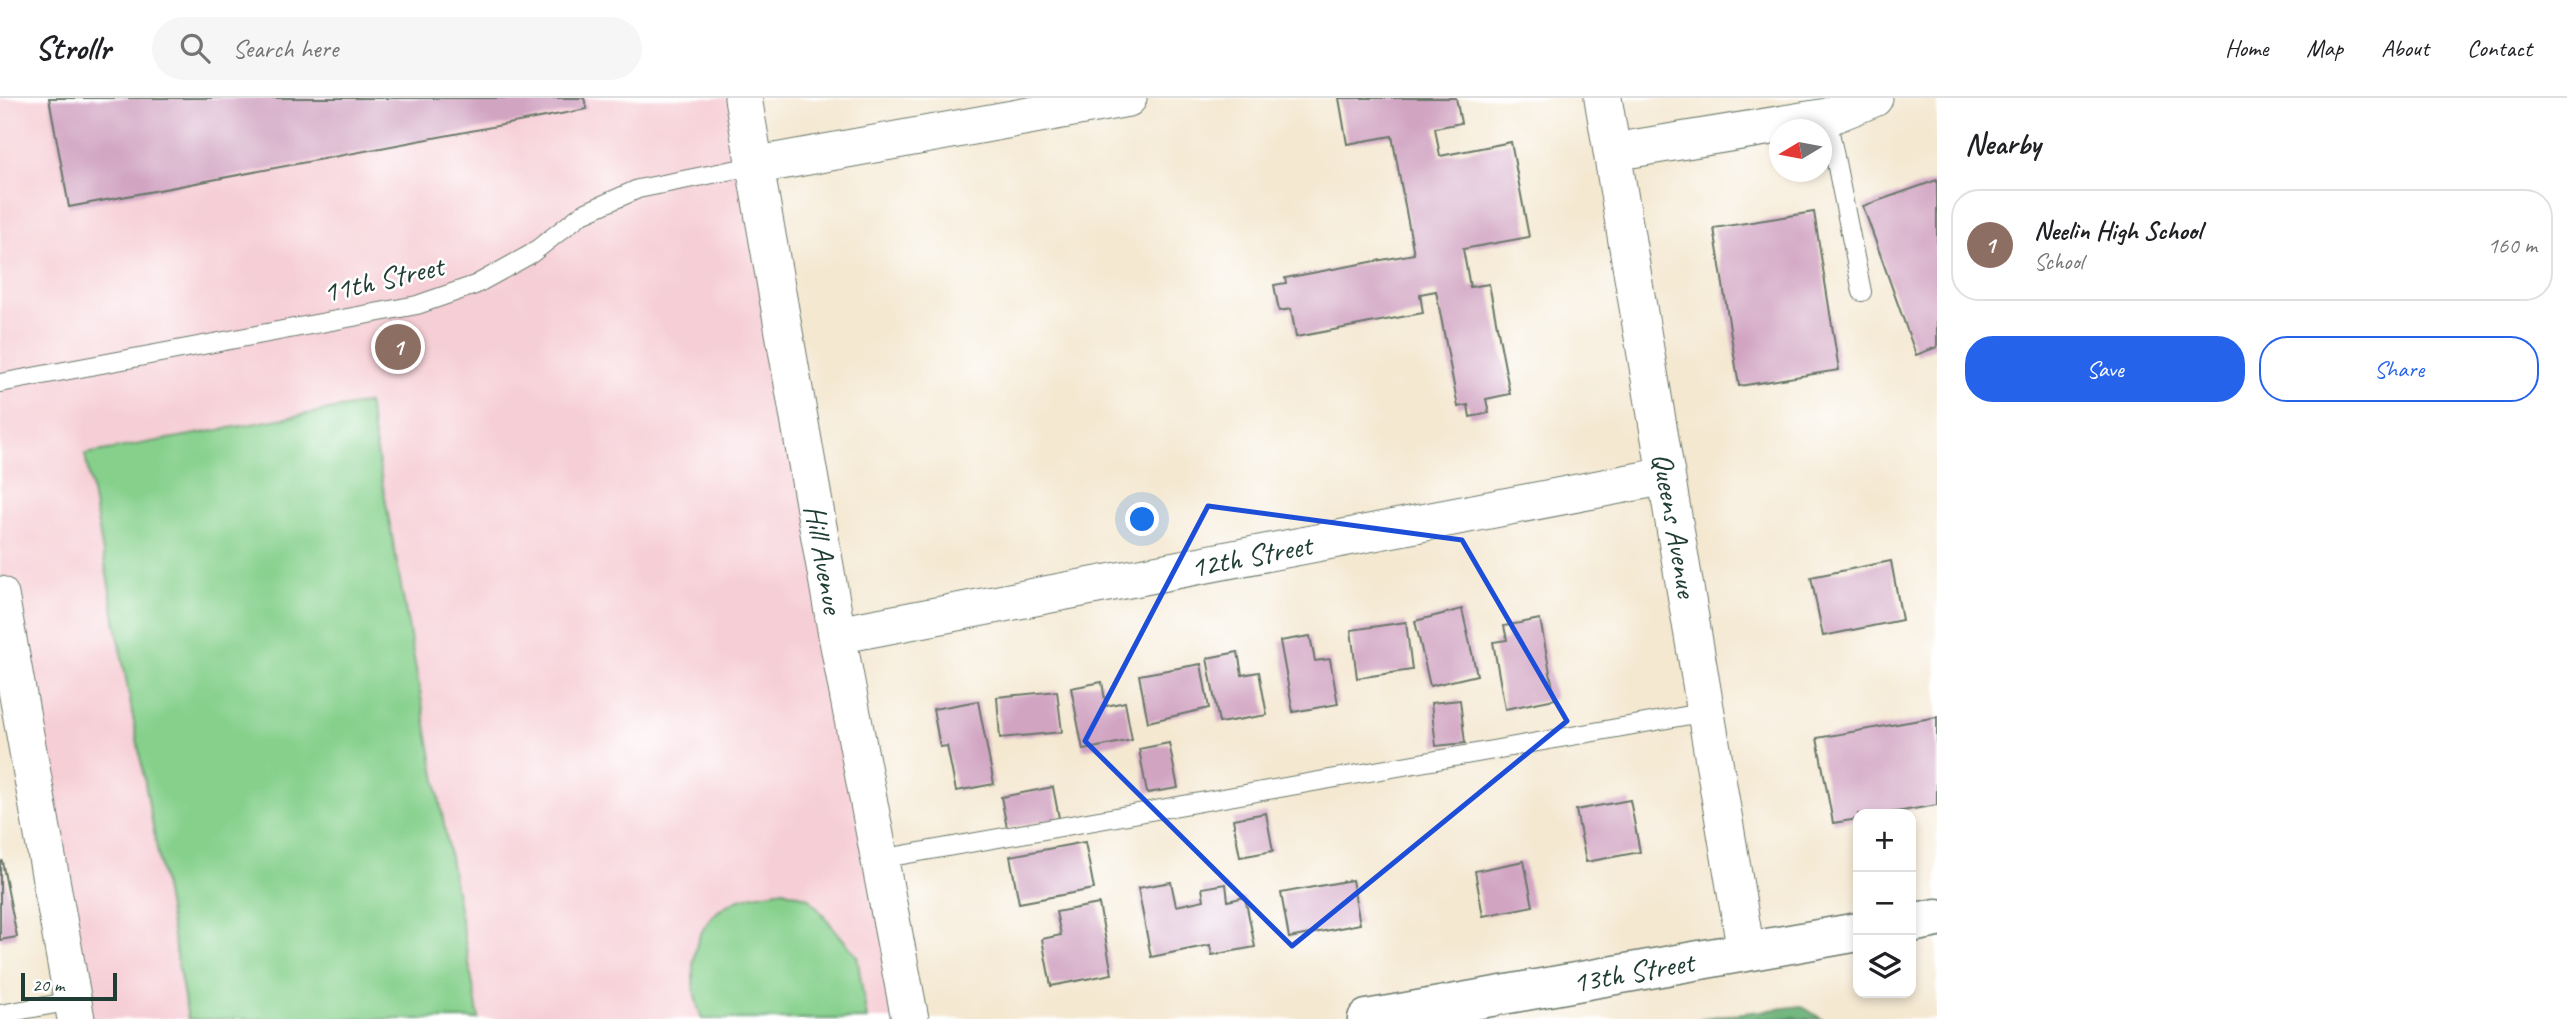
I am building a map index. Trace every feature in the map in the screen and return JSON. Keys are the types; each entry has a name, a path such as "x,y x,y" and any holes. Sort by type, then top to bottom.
{"street":[{"name":"Hill Avenue","path":"743,98 837,635 910,1019"},
{"path":"753,166 1128,98"},
{"name":"Queens Avenue","path":"1603,98 1746,952"},
{"path":"1613,152 1827,117 1874,98"},
{"name":"12th Street","path":"837,635 1666,476"},
{"path":"0,595 15,766 74,1010"},
{"path":"1916,922 1937,918"},
{"name":"13th Street","path":"1367,1019 1853,933"}],"lane":[{"path":"1827,117 1862,292"},
{"name":"11th Street","path":"0,383 416,305 475,285 531,254 582,214 638,189 753,166"},
{"path":"880,859 1707,712"},
{"path":"0,1014 74,1010"}],"highlighted area":[{"path":"1208,506 1462,540 1567,721 1292,946 1085,741"}],"shaded area":[{"path":"0,98 754,98 912,1019 76,1019 0,595"}],"green space":[{"path":"368,403 479,1019 188,1019 85,454"},
{"path":"783,890 809,898 857,956 867,1019 702,1019 693,969 700,936 708,922 719,910 735,901"},
{"path":"1801,1006 1822,1019 1699,1019 1703,1018"}],"building":[{"path":"49,98 584,98 587,109 69,207"},
{"path":"1339,98 1456,98 1461,123 1435,128 1440,156 1511,142 1529,237 1463,249 1470,287 1489,284 1510,394 1486,399 1489,413 1470,417 1468,405 1458,407 1436,291 1420,294 1423,313 1296,337 1291,309 1279,311 1274,285 1286,283 1285,278 1414,254 1392,136 1347,144"},
{"path":"1937,180 1937,347 1916,355 1863,206"},
{"path":"1814,212 1839,370 1739,386 1714,228"},
{"path":"1891,561 1902,620 1823,636 1811,577"},
{"path":"1462,609 1477,675 1430,686 1415,621"},
{"path":"1540,619 1555,699 1505,709 1493,642 1507,640 1504,626"},
{"path":"1406,622 1412,670 1357,678 1351,630"},
{"path":"1310,636 1315,661 1330,659 1338,704 1293,712 1280,641"},
{"path":"1238,652 1242,675 1259,672 1267,715 1219,723 1207,658"},
{"path":"1201,664 1209,708 1148,722 1139,675"},
{"path":"1102,682 1106,706 1125,702 1132,740 1083,750 1071,688"},
{"path":"1057,691 1062,732 1000,738 997,697"},
{"path":"1460,700 1465,743 1436,746 1431,703"},
{"path":"978,701 994,784 956,791 947,746 940,747 933,709"},
{"path":"1937,717 1937,805 1914,809 1853,809 1853,820 1833,823 1817,738"},
{"path":"1169,743 1178,788 1147,793 1139,749"},
{"path":"1053,787 1059,818 1007,828 1001,797"},
{"path":"1630,800 1640,852 1586,862 1576,810"},
{"path":"1266,813 1273,851 1240,857 1233,819"},
{"path":"1085,842 1094,889 1019,903 1010,856"},
{"path":"2,861 17,937 0,940 0,862"},
{"path":"1524,861 1533,906 1483,916 1475,871"},
{"path":"1352,880 1360,924 1289,938 1281,893"},
{"path":"1171,882 1176,906 1204,900 1202,888 1226,884 1228,901 1245,897 1255,947 1212,955 1210,945 1151,957 1138,888"},
{"path":"1099,904 1112,974 1051,986 1042,939 1061,935 1056,912"}],"place":[{"name":"Neelin High School","path":"398,347"}]}
